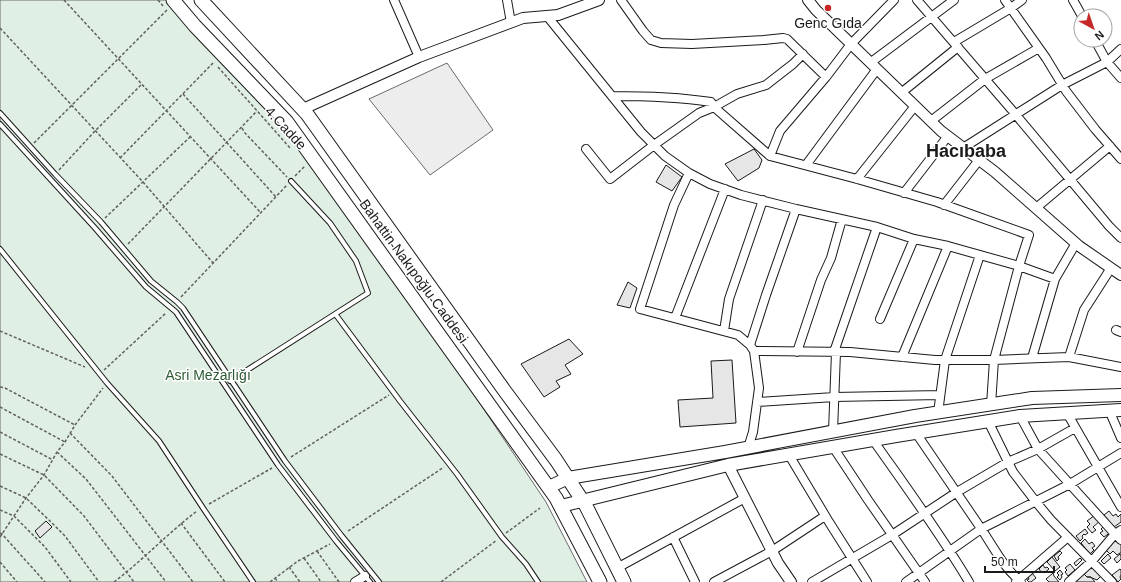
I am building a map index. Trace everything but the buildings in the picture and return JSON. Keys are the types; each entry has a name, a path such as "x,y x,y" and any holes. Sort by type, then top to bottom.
{"main road":[{"name":"Bahattin Nakıpoğlu Caddesi","path":"201,0 303,109 321,133 504,390 556,460 583,501 624,582"},
{"name":"Bahattin Nakıpoğlu Caddesi","path":"170,5 195,26 287,122 549,487 561,506 600,582"},
{"path":"549,487 568,478 748,448 938,413 1032,398 1121,395"},
{"path":"561,506 728,465 1020,416 1115,410"}],"street":[{"path":"394,0 419,57"},
{"path":"508,0 511,23"},
{"path":"303,109 419,57 523,18 558,15 599,0"},
{"path":"621,0 651,40 661,43 692,44 788,38 826,77"},
{"path":"808,0 816,10 901,93 948,136 995,172 1076,244 1121,275"},
{"path":"770,156 780,131 826,77 851,44 894,0"},
{"path":"917,0 1109,226 1121,238"},
{"path":"806,165 874,66 954,0"},
{"path":"1005,0 1039,48 1066,91 1121,159"},
{"path":"901,93 956,45 1022,0"},
{"path":"547,16 641,132 666,156 689,173 710,184 725,190 796,209 877,227 914,239 948,246 1019,266 1055,279"},
{"path":"931,121 985,79 1039,48"},
{"path":"1099,48 1107,62 1121,78"},
{"path":"964,148 1062,85 1107,62 1121,49"},
{"path":"586,148 610,179 699,113 714,107 737,94 766,85 793,64 803,54"},
{"path":"612,96 649,96 711,102 714,107 770,156 944,205 1029,235 1019,266 994,360 991,405"},
{"path":"856,179 915,106"},
{"path":"904,193 948,136"},
{"path":"1036,208 1110,146"},
{"path":"944,205 979,160"},
{"path":"689,173 674,205 640,309 738,335 752,348 797,352 850,352 945,360 1069,357 1121,367"},
{"path":"675,318 725,190"},
{"path":"724,331 729,299 763,200"},
{"path":"748,448 753,432 759,388 752,348 766,295 796,209"},
{"path":"797,352 821,280 831,258 842,219"},
{"path":"833,432 835,352 877,227"},
{"path":"880,319 914,239"},
{"path":"1032,358 1055,279 1076,244"},
{"path":"902,357 948,246"},
{"path":"938,413 945,360 980,255"},
{"path":"1069,357 1084,310 1110,268"},
{"path":"757,402 834,397 940,395"},
{"path":"1115,410 1121,438"},
{"path":"1067,413 1121,507"},
{"path":"1020,416 1038,449 1119,535 1069,582"},
{"path":"988,421 1013,472 1036,502 1112,582"},
{"path":"812,582 892,535 924,512 956,492 1008,462 1038,449 1075,428"},
{"path":"916,433 999,556 1018,581 1068,536"},
{"path":"873,440 951,551 970,582"},
{"path":"833,447 925,582"},
{"path":"906,582 981,529 1070,484 1121,453"},
{"path":"789,455 825,516 867,582"},
{"path":"728,465 778,563 791,582"},
{"path":"617,568 745,498"},
{"path":"714,582 772,551 825,516"},
{"path":"673,537 696,582"},
{"path":"356,582 367,579"}],"lane":[{"path":"0,113 101,222 151,281 183,308 230,381 285,461 379,582"},
{"path":"0,124 95,228 146,287 176,312 278,465 367,579"},
{"path":"230,381 336,315 368,293 356,261 330,223 291,181"},
{"path":"0,249 107,383 159,441 253,582"},
{"path":"336,315 449,463 502,537 526,564 538,582"}],"path":[{"path":"64,0 261,212"},
{"path":"30,147 119,59 170,5 158,0"},
{"path":"0,28 143,182 213,263"},
{"name":"4.Cadde","path":"183,94 214,62 257,112 292,149"},
{"path":"55,174 142,84"},
{"path":"120,158 183,94 276,197"},
{"path":"124,249 257,112"},
{"path":"242,128 291,181"},
{"path":"101,222 190,137"},
{"name":"4.Cadde","path":"177,302 306,165"},
{"path":"0,331 100,373 172,308"},
{"path":"0,537 1,533 44,475 75,425 107,383"},
{"path":"0,387 5,388 75,425"},
{"path":"285,461 394,392"},
{"path":"0,407 65,442"},
{"path":"0,432 53,460"},
{"path":"70,433 112,476 193,582"},
{"path":"57,452 86,479 166,582"},
{"path":"0,454 44,475 84,516 134,582"},
{"path":"341,535 449,463"},
{"path":"114,582 181,523 203,508 278,465"},
{"path":"0,486 26,498 65,536 99,582"},
{"path":"441,582 540,508"},
{"path":"0,510 14,516 44,547 70,582"},
{"path":"181,523 225,582"},
{"path":"1,533 45,582"},
{"path":"270,582 289,567 336,541"},
{"path":"317,551 338,582"},
{"path":"304,558 321,582"},
{"path":"0,562 17,582"},
{"path":"289,567 300,582"},
{"path":"275,578 278,582"}],"green space":[{"name":"Asri Mezarlığı","path":"0,0 169,0 289,130 420,314 546,502 587,582 0,582"}],"shaded area":[{"path":"447,63 493,130 430,175 369,99"}],"place":[{"name":"Genc Gıda","path":"828,8"}],"district":[{"name":"Hacıbaba","path":"966,151"}]}
